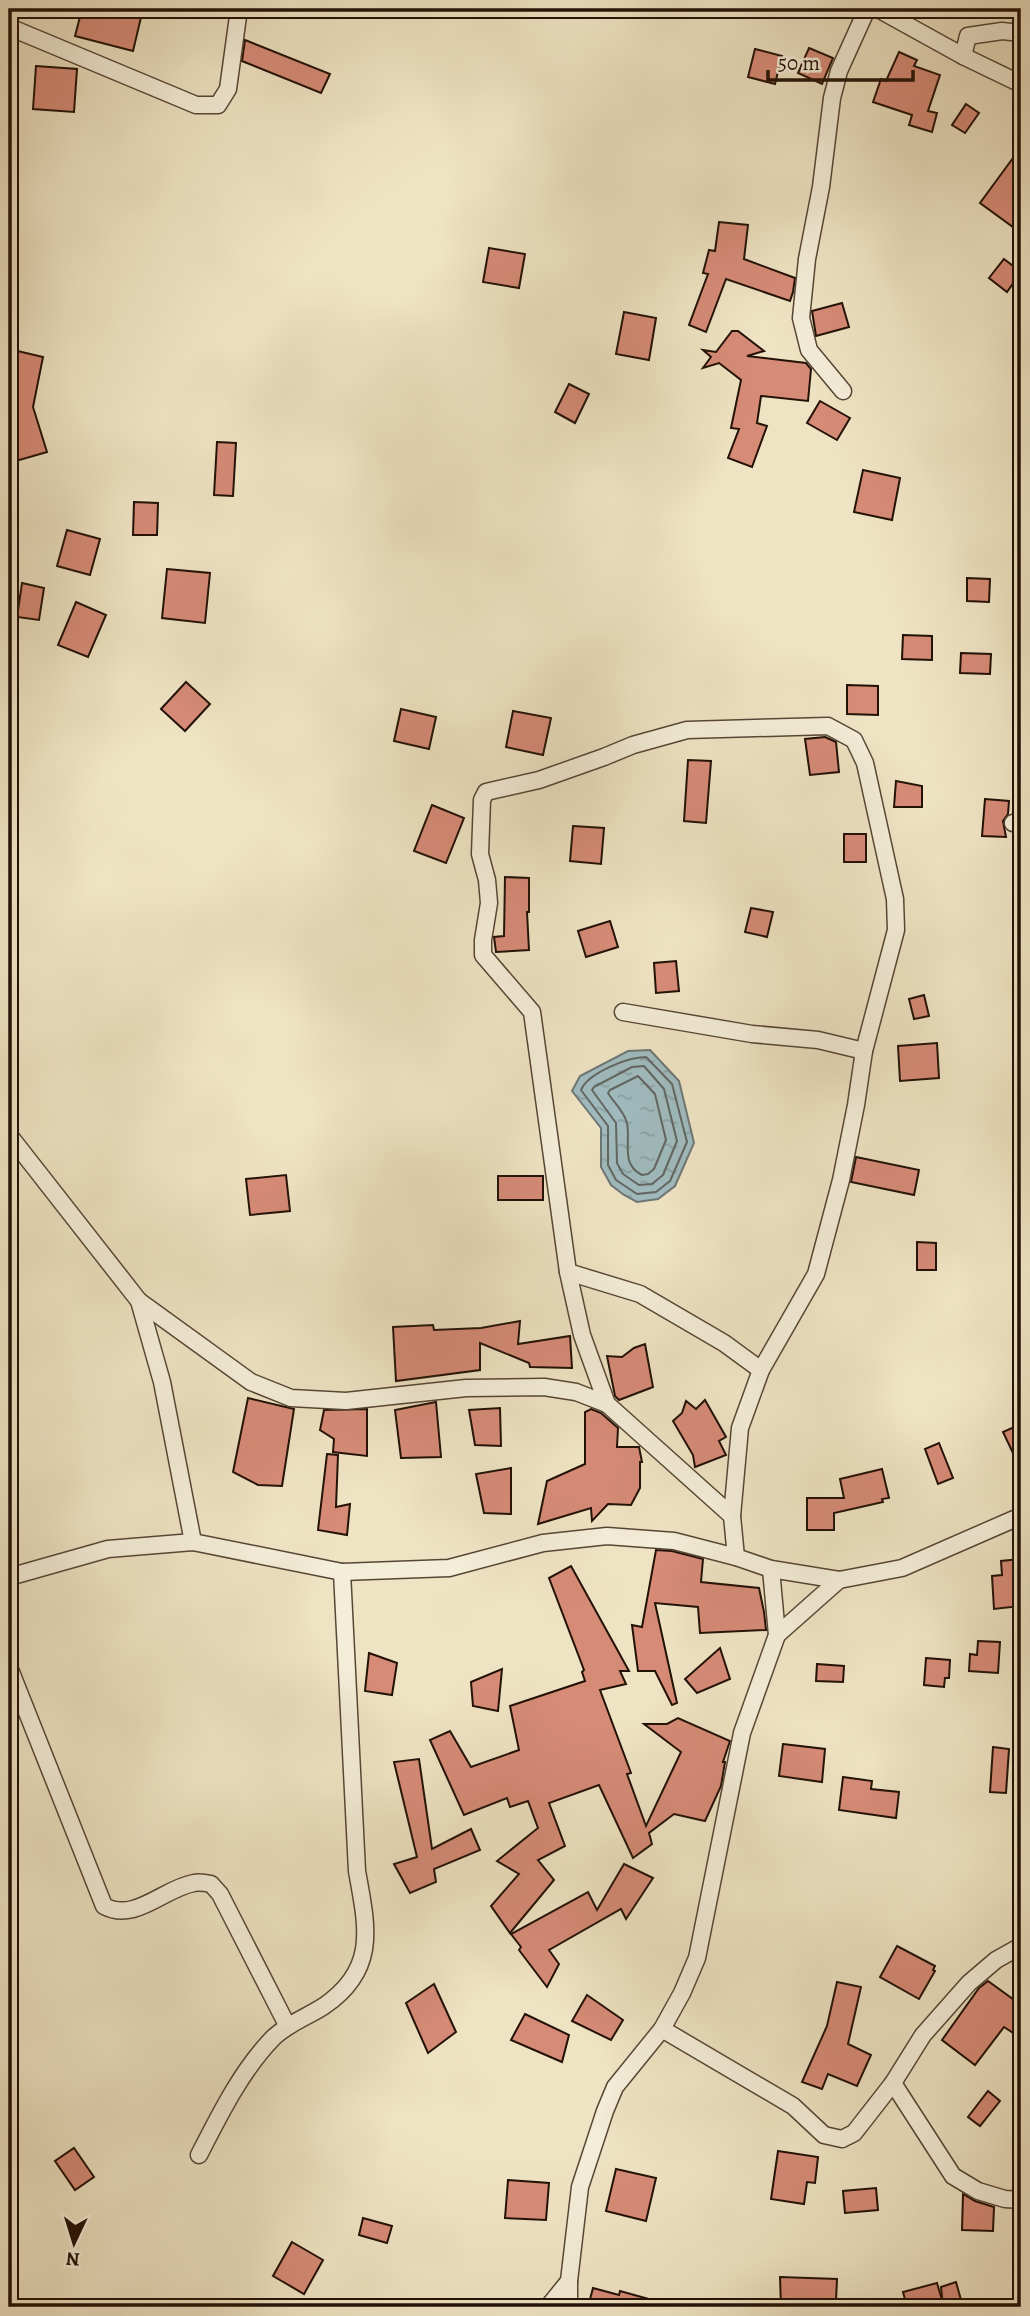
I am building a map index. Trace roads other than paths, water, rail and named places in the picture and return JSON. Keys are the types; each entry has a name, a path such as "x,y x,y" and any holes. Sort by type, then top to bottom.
{"street":[{"path":"9,27 197,105 218,105 228,89 239,9"},
{"path":"843,391 809,350 801,318 807,259 821,187 832,98 839,71 867,9"},
{"path":"878,9 1021,84"},
{"path":"963,55 968,36 1002,31 1021,33"},
{"path":"607,1404 582,1335 568,1272 531,1012 483,955 489,903 487,880 480,854 482,800 486,792 539,780 634,745 687,730 828,726 854,740 865,763 895,899 896,930 863,1051 856,1105 841,1180 816,1273 761,1370 740,1428 732,1516 736,1557"},
{"path":"623,1012 752,1034 818,1040 863,1051"},
{"path":"9,1135 139,1301 251,1382 291,1398 346,1401 466,1388 544,1387 576,1392 607,1404 732,1516"},
{"path":"568,1272 639,1294 724,1343 761,1370"},
{"path":"139,1301 162,1382 193,1542"},
{"path":"9,1577 108,1549 193,1542 342,1572 449,1568 543,1543 607,1536 674,1541 771,1569 839,1580 902,1568 1021,1516"},
{"path":"569,2307 569,2281 580,2187 605,2111 615,2087 662,2029 697,1958 742,1733 776,1635 771,1569"},
{"path":"198,2155 229,2097 271,2040 287,2025 323,2006 351,1984 365,1952 365,1916 357,1871 342,1572"},
{"path":"776,1635 839,1580"},
{"path":"9,1667 104,1906 116,1912 132,1909 194,1883 211,1884 220,1894 287,2025"},
{"path":"662,2029 793,2106 824,2135 842,2139 854,2133 892,2083 923,2035 969,1983 996,1961 1021,1946"},
{"path":"892,2083 953,2176 978,2191 1005,2199 1021,2200"},
{"path":"548,2307 569,2281"}],"water":[{"path":"650,1050 679,1081 694,1143 675,1186 658,1199 637,1202 611,1185 601,1167 601,1128 572,1091 580,1076 628,1051"}]}
